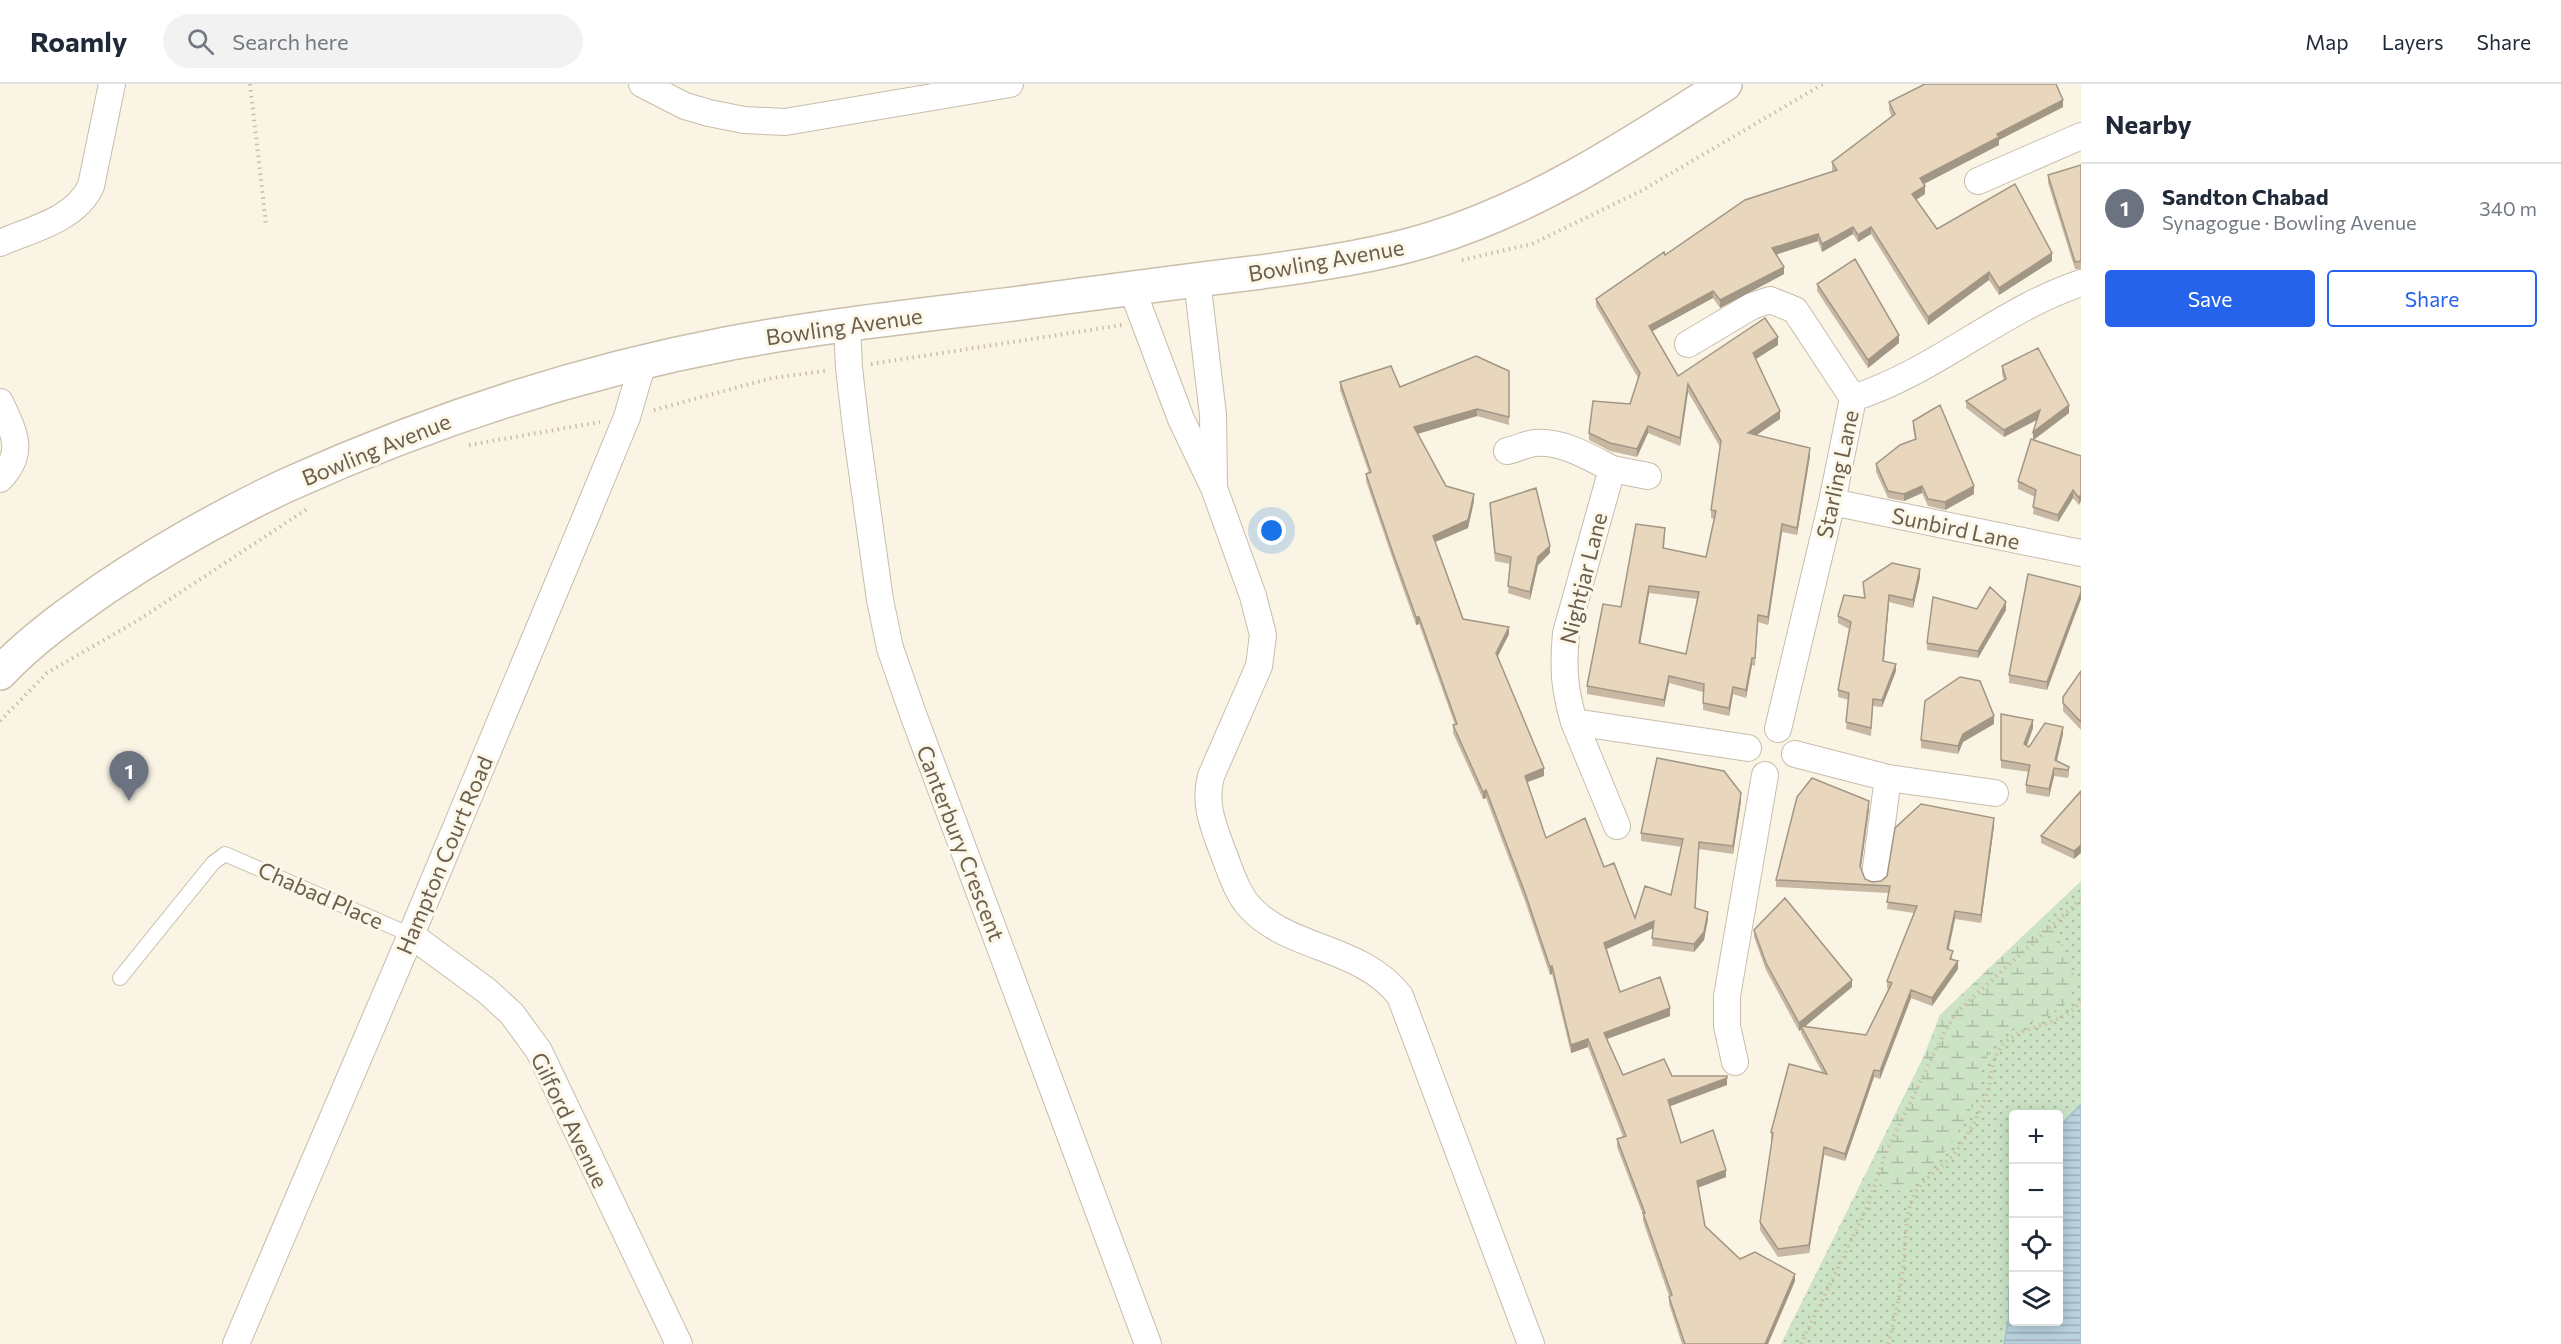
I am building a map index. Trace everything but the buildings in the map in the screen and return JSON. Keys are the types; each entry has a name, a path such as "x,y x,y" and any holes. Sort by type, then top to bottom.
{"main road":[{"name":"Bowling Avenue","path":"0,673 63,617 149,558 205,525 368,450 476,409 644,362 730,343 847,324 1323,263 1376,253 1434,238 1506,211 1557,186 1611,156 1725,84"},
{"path":"0,644 63,617"}],"street":[{"path":"0,243 67,214 86,195 90,186 112,84"},
{"path":"642,84 685,106 709,113 744,120 785,122 1010,84"},
{"path":"1978,181 2081,136"},
{"path":"1197,280 1213,415 1214,488"},
{"name":"Starling Lane","path":"1778,729 1832,502 1853,398 1878,390 1903,378 1977,337 2018,311 2081,283"},
{"path":"1132,289 1181,419 1214,488 1256,606 1263,635 1259,666 1211,776 1207,790 1210,820 1235,883 1249,906 1261,917 1287,932 1354,960 1381,975 1400,996 1531,1344"},
{"path":"1688,344 1752,306 1770,300 1795,310 1853,398"},
{"name":"Canterbury Crescent","path":"847,324 849,368 880,600 890,648 1148,1344"},
{"name":"Hampton Court Road","path":"236,1344 411,935 627,417 644,362"},
{"path":"0,402 15,438 17,452 12,464 0,479"},
{"path":"1507,451 1534,443 1555,445 1586,455 1612,469 1648,476"},
{"name":"Nightjar Lane","path":"1612,469 1566,633 1563,660 1564,689 1574,722 1617,826"},
{"name":"Sunbird Lane","path":"1832,502 2081,554"},
{"path":"1574,722 1748,748"},
{"path":"1770,728 1778,729 1793,741 1795,754 1788,769 1773,775 1765,775 1753,767 1748,748 1755,734 1770,728"},
{"path":"1795,754 1888,778 1995,793"},
{"path":"1735,1062 1727,1026 1727,996 1765,775"},
{"path":"1875,875 1888,778"},
{"name":"Gilford Avenue","path":"411,935 487,991 512,1014 539,1051 679,1344"}],"lane":[{"name":"Chabad Place","path":"120,978 221,855 230,854 411,935"}],"path":[{"path":"250,84 266,224"},
{"path":"1451,262 1532,244 1641,191 1823,84"},
{"path":"458,446 627,417 772,378 1144,321"},
{"path":"0,721 47,672 140,619 310,507"},
{"path":"1801,1344 1866,1210 1886,1152 1944,1031 1956,1013 2081,899"},
{"path":"1888,1344 1902,1278 1912,1200 1922,1184 1956,1152 1971,1127 1987,1094 1992,1064 1999,1049 2021,1031 2053,1021 2077,1007 2081,999"}],"green space":[{"path":"2081,881 2081,1344 1781,1344 1924,1056 1940,1015"},
{"path":"2045,915 2059,939 2076,980 2069,1002 2047,1016 2014,1028 2001,1036 1983,1066 1975,1102 1950,1146 1915,1185 1902,1191 1889,1189 1865,1176 1924,1056 1940,1015"}],"water":[{"path":"2081,1104 2081,1344 2004,1344 2009,1317 2009,1326 2063,1326 2063,1123"}],"place":[{"name":"Sandton Chabad","path":"129,801"}]}
